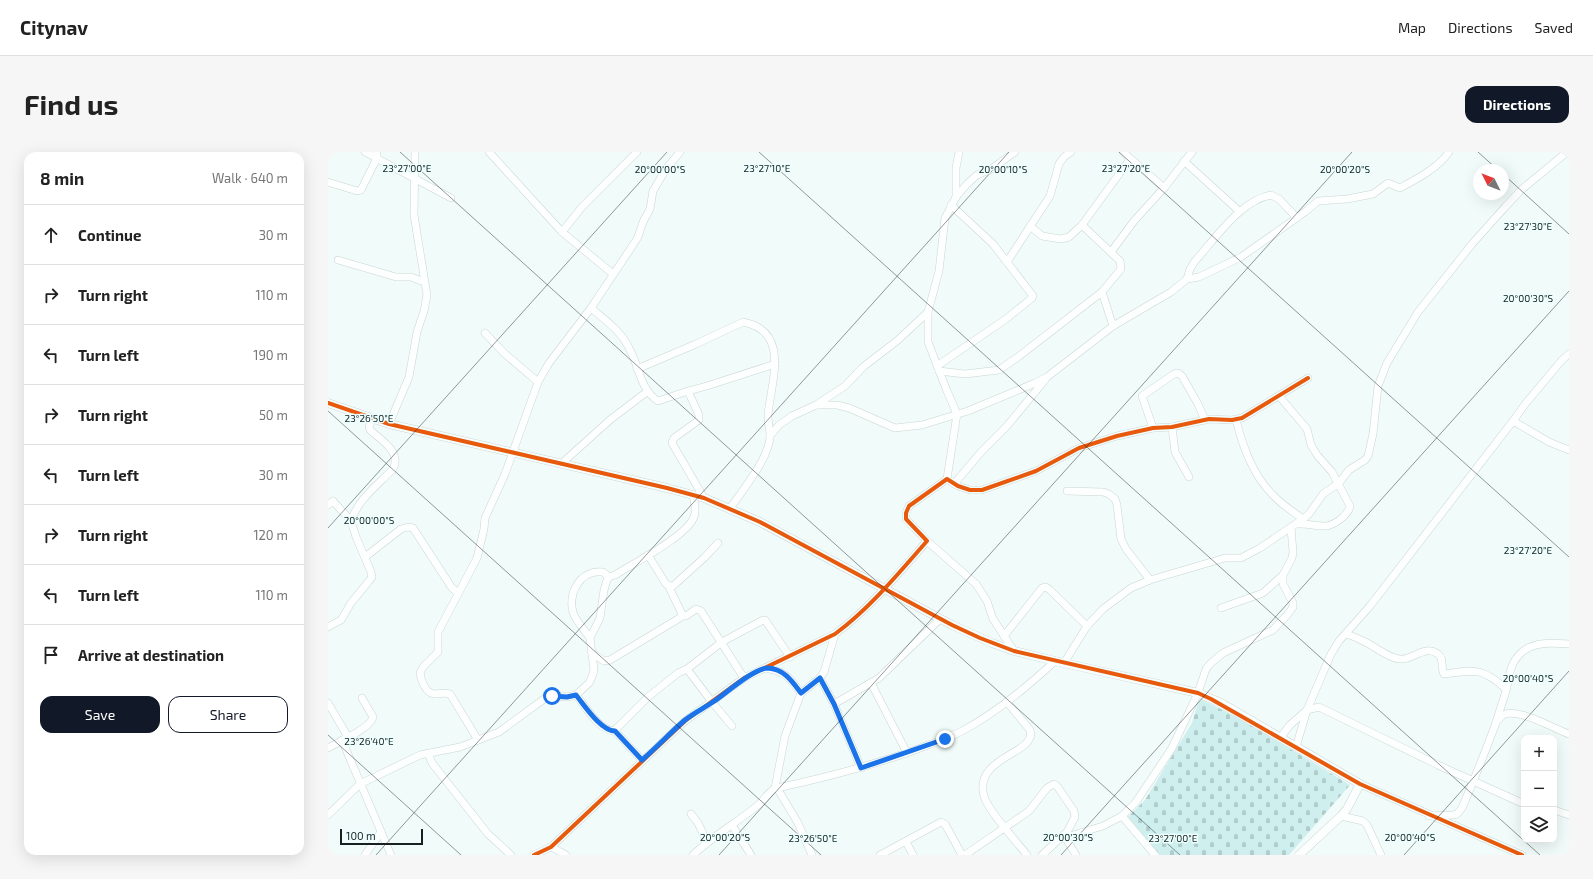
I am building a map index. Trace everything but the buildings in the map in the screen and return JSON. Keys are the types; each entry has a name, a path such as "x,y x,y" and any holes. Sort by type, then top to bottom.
{"street":[{"path":"365,152 377,155 451,198"},
{"path":"389,424 409,377 417,332 424,311 427,295 414,220 415,152"},
{"path":"489,152 562,232 613,274"},
{"path":"562,232 582,208 637,152"},
{"path":"478,740 450,694 433,694 428,691 420,677 420,673 423,667 438,652 438,632 477,558 485,518 499,490 538,382 549,363 591,308 638,237 643,222 650,209 654,191 658,182 666,168 680,152"},
{"path":"956,198 956,168 959,152"},
{"path":"1014,651 993,619 987,601 976,584 927,541 906,519 906,513 910,506 947,479 957,414 928,342 928,312 939,271 945,218 956,198 967,184 977,175 991,169 1015,152"},
{"path":"1007,262 1050,196 1059,164 1064,157 1071,152"},
{"path":"1123,152 1164,188"},
{"path":"1111,252 1134,221 1164,188 1192,152"},
{"path":"954,484 982,451 1007,426 1047,377 1113,326 1171,292 1187,279 1199,277 1240,257 1297,218 1318,201 1347,199 1373,194 1388,183 1400,188 1428,172 1441,162 1449,152"},
{"path":"693,855 707,842 758,805 766,795 776,788 861,768 907,753 961,731 1007,702 1059,662 1087,626 1104,609 1131,588 1150,580 1225,558 1241,558 1291,528 1309,514 1323,494 1339,483 1349,470 1365,460 1368,456 1373,434 1378,386 1386,363 1418,312 1472,244 1506,206 1521,190 1567,152"},
{"path":"328,182 357,191 361,190 377,155"},
{"path":"1030,226 1042,236 1061,239 1069,237 1082,225 1130,159"},
{"path":"1184,161 1239,211"},
{"path":"1187,279 1190,269 1195,261 1239,211 1249,203 1264,196 1271,195 1279,199 1297,218"},
{"path":"938,369 1006,319 1032,298 1033,294 992,244 952,206"},
{"path":"938,369 965,374 999,370 1102,292 1120,269 1120,261 1082,225"},
{"path":"338,260 396,277 411,277 424,282"},
{"path":"1102,292 1113,326"},
{"path":"591,308 611,325 625,340 630,348 637,369 648,391 658,401 775,364"},
{"path":"770,436 779,425 792,416 816,405 845,386 863,367 898,340 928,312"},
{"path":"637,369 743,322 760,328 768,336 772,344 775,364 768,417 770,436 764,457 730,508"},
{"path":"485,333 504,353 538,382"},
{"path":"1296,747 1307,710 1331,654 1370,606 1513,421 1532,394 1569,354"},
{"path":"1153,428 1142,396 1174,374 1182,376 1198,404 1205,420"},
{"path":"816,405 838,405 849,408 896,428 922,425 992,402 1047,377"},
{"path":"947,479 954,484 970,490 982,490 1036,471 1079,448 1117,436 1153,428 1172,427 1205,420 1236,420 1242,418 1308,378"},
{"path":"561,464 611,420 648,391"},
{"path":"688,391 699,415 699,420 674,438 672,443 704,498"},
{"path":"1236,420 1242,446 1260,479 1273,496 1300,521 1330,526 1335,524 1347,513 1350,506 1332,472 1317,455 1307,429 1279,396"},
{"path":"328,403 389,424 704,498 773,528 940,619 980,638 1014,651 1198,693 1221,703 1360,784 1429,816 1520,855"},
{"path":"351,521 366,496 393,469 395,464 394,455 391,449 370,430 369,427 372,419"},
{"path":"1513,421 1549,442 1569,450"},
{"path":"1172,427 1175,452 1189,477"},
{"path":"1067,491 1103,492 1109,494 1115,499 1121,538 1126,549 1150,580"},
{"path":"609,577 615,575 681,533 692,521 696,511 693,495"},
{"path":"328,505 333,501 351,521 372,577 351,603 341,620 328,628"},
{"path":"365,557 401,529 408,527 414,528 452,588 458,593"},
{"path":"1221,608 1263,593 1282,574 1292,558 1291,528"},
{"path":"534,855 551,846 685,721 744,678 790,657 844,628 884,589 927,541"},
{"path":"668,586 673,586 706,557 718,543"},
{"path":"648,554 668,586 683,616"},
{"path":"328,815 360,784 410,759 428,753 460,746 500,732 544,699 552,696 567,697 576,695 589,683 594,670 590,638 574,614 572,605 574,593 577,584 590,572 603,572 609,577"},
{"path":"1063,838 1097,828 1122,816 1136,802 1172,748 1198,693 1206,669 1223,653 1273,630 1293,607 1293,603 1283,584 1282,574"},
{"path":"590,638 600,618 604,590 609,577"},
{"path":"1004,636 1042,588 1046,587 1087,626"},
{"path":"592,653 604,661 610,660 683,616 686,616 699,609 722,642 744,678"},
{"path":"834,704 879,678 940,619"},
{"path":"614,731 652,693 678,673 687,669 722,642 765,620 790,657"},
{"path":"812,855 798,823 776,788 785,736 801,693 820,678 827,664 835,634"},
{"path":"1346,634 1364,641 1389,656 1400,660 1424,651 1433,652 1443,660 1442,673 1444,674 1469,670 1483,672 1494,678 1506,689"},
{"path":"1429,816 1457,814 1462,808 1474,782 1496,722 1506,689 1509,673 1514,661 1531,646 1550,642 1569,644"},
{"path":"765,668 781,672 789,677 801,693"},
{"path":"687,669 732,726"},
{"path":"820,678 834,704 861,768"},
{"path":"871,683 907,753"},
{"path":"576,695 601,724 610,731 614,731 642,760"},
{"path":"328,748 362,729 373,719 362,698"},
{"path":"1007,702 1030,730 1030,738 1015,753 991,766 984,781 983,790 984,797 1004,827 1027,855"},
{"path":"328,703 345,739 360,784 391,855"},
{"path":"1280,738 1290,725 1307,710 1319,708 1380,738 1521,803"},
{"path":"1496,722 1504,715 1522,715 1569,734"},
{"path":"428,753 432,763 488,834 511,855"},
{"path":"880,855 943,822 966,854 1029,811 1047,788 1054,784 1057,786 1074,811 1075,817 1072,825 1063,838 1042,855"},
{"path":"1299,855 1341,816 1347,809 1360,784"},
{"path":"1557,811 1569,815"},
{"path":"690,814 698,823 707,842"},
{"path":"1122,816 1155,855"},
{"path":"1341,816 1363,821 1367,825 1381,855"},
{"path":"732,825 751,855"},
{"path":"365,855 381,832"},
{"path":"1063,838 1076,855"},
{"path":"906,842 913,855"},
{"path":"551,846 566,855"}],"green space":[{"path":"1202,700 1239,718 1350,785 1289,855 1160,855 1128,817 1145,800 1192,723 1198,703"}],"cycle path":[{"path":"534,855 551,847 685,721 744,678 835,634 848,624 906,566 927,541 906,519 906,513 909,506 947,479 958,486 970,490 982,490 1036,471 1079,448 1117,436 1153,428 1172,427 1209,419 1232,420 1242,418 1308,378"},
{"path":"328,403 389,424 667,488 704,498 760,522 952,625 980,638 1014,651 1198,693 1360,784 1522,855"}],"route":[{"path":"552,696 567,697 576,695 601,724 610,731 615,731 642,760 697,712 744,678 765,668 774,669 789,677 801,693 820,678 834,704 861,768 945,739"}]}
